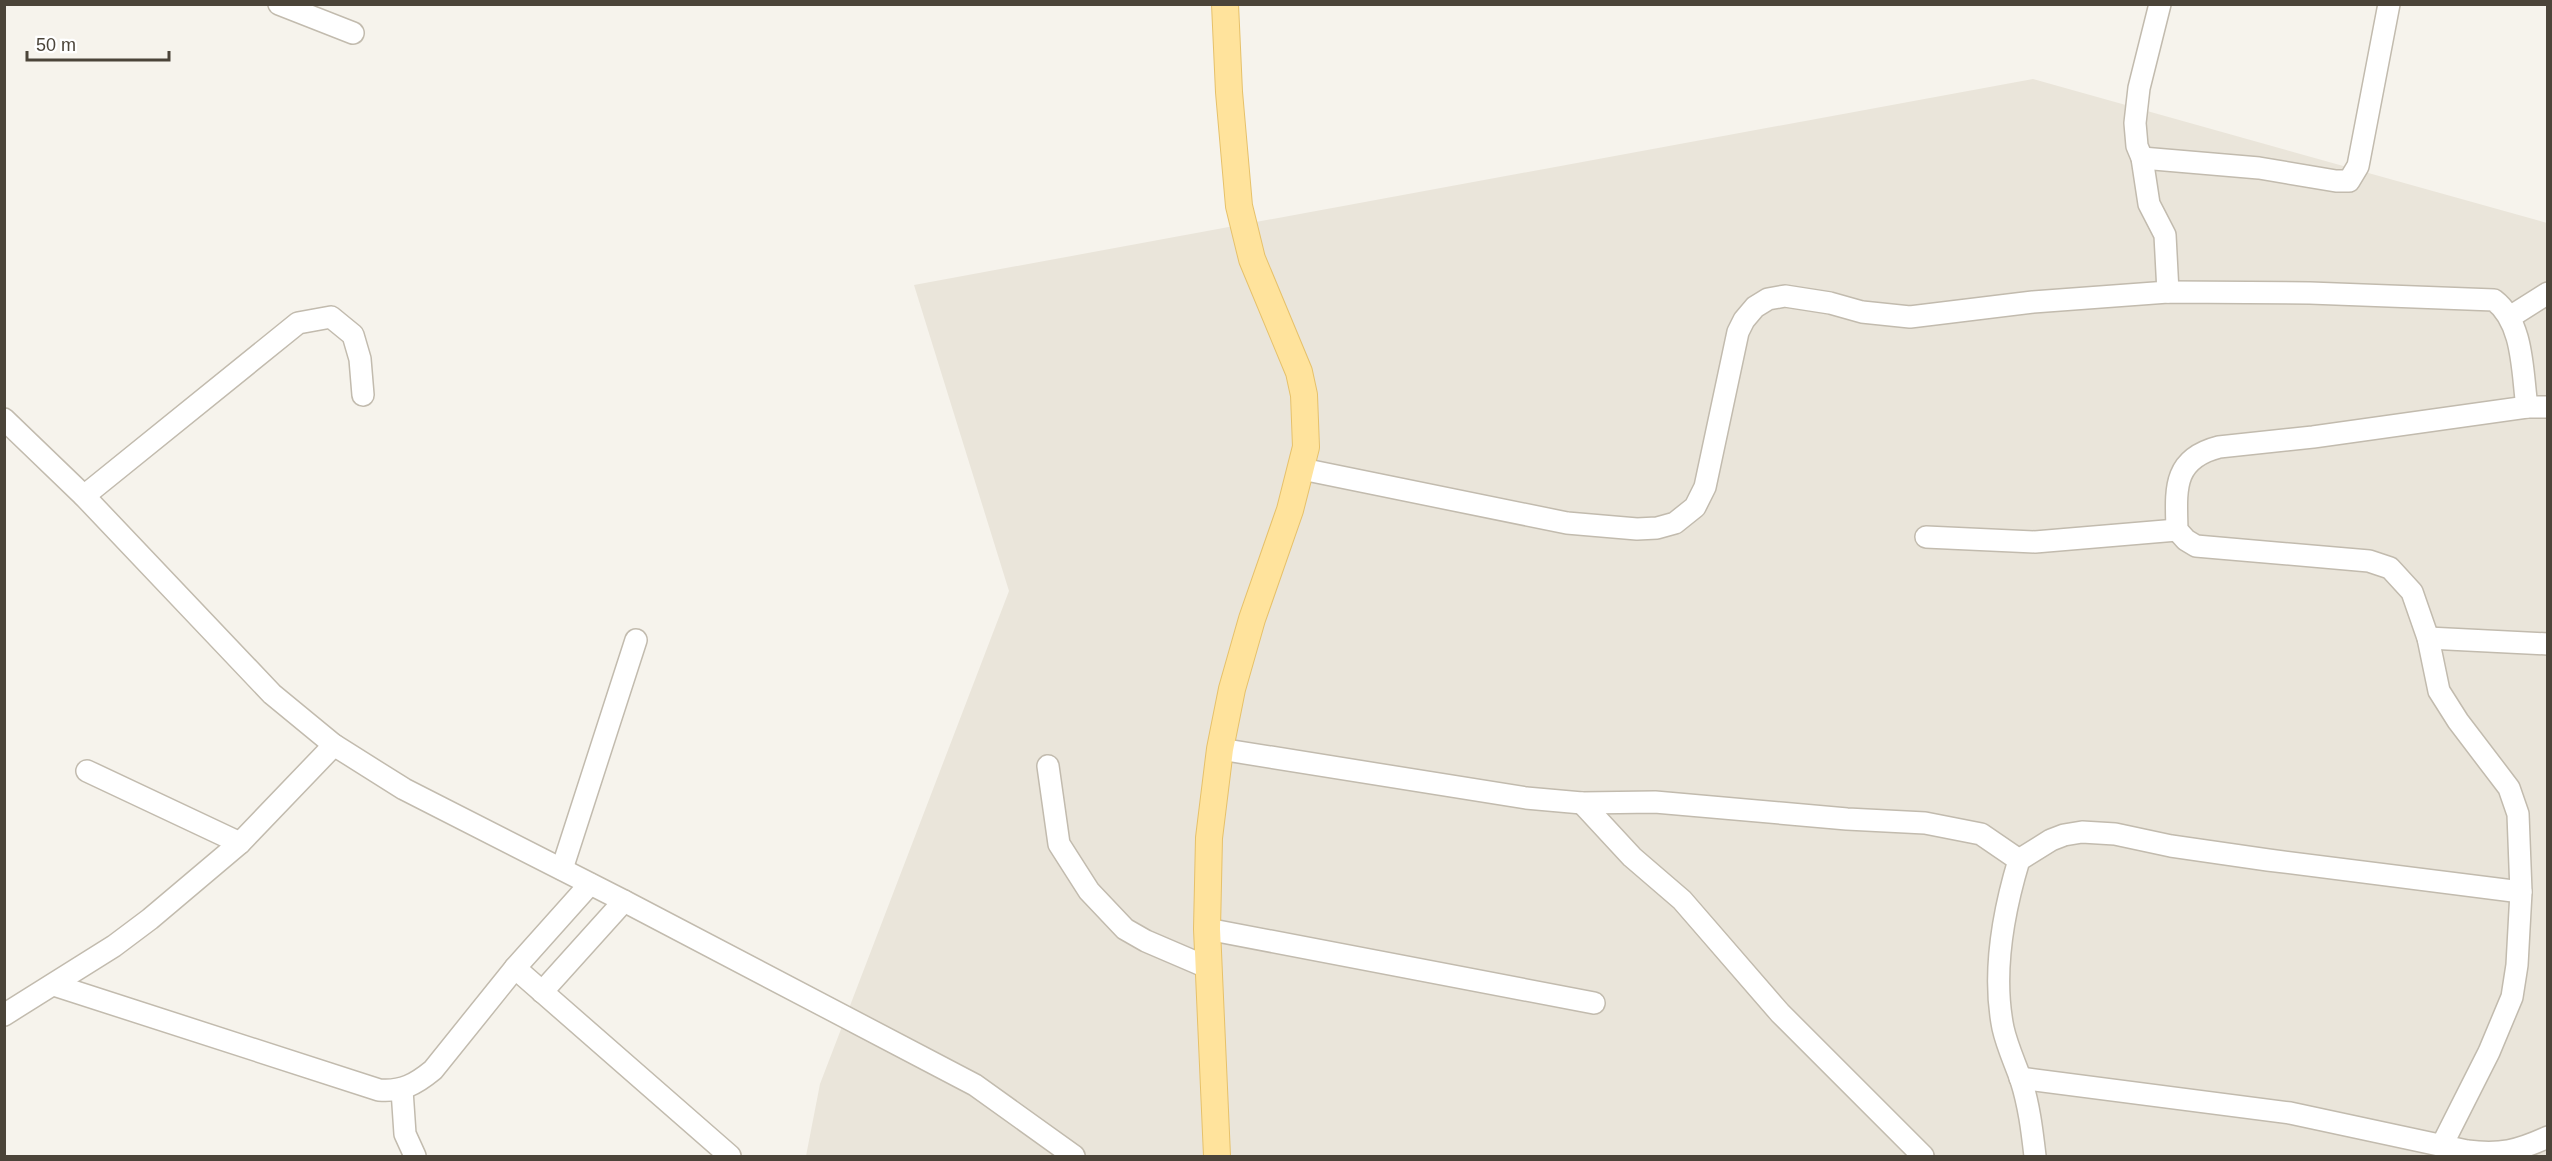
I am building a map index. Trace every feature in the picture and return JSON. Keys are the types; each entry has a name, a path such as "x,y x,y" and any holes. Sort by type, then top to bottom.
{"main road":[{"path":"1217,1156 1207,929 1209,838 1220,749 1232,688 1251,620 1290,510 1306,447 1304,395 1299,372 1252,259 1239,206 1229,92 1225,4"}],"street":[{"path":"279,4 353,33"},
{"path":"2160,4 2139,88 2135,134 2142,158 2149,204 2164,235 2168,292"},
{"path":"2142,158 2259,168 2336,181 2349,181 2358,166 2389,4"},
{"path":"1302,469 1567,523 1657,528 1675,523 1695,507 1705,487 1738,332 1755,307 1768,299 1785,296 1830,303 1862,312 1910,317 2033,302 2168,292 2475,297 2494,300 2510,317 2537,407 2313,437 2239,443 2205,450 2184,468 2176,487 2177,530 2186,540 2208,549 2351,559 2369,561 2390,568 2412,592 2428,638 2439,691 2458,722 2509,788 2518,814 2521,892 2517,964 2512,997 2489,1052 2442,1145"},
{"path":"2510,317 2547,293"},
{"path":"84,496 298,323 331,317 353,334 360,359 363,395"},
{"path":"4,419 84,496 264,685 334,745 404,789 624,901 975,1085 1074,1156"},
{"path":"1926,537 2035,542 2177,530"},
{"path":"2428,638 2547,644"},
{"path":"562,869 636,640"},
{"path":"8,1007 54,985 134,933 240,843 334,745"},
{"path":"1220,749 1515,796 1582,803 1654,801 1847,819 1924,823 1981,834 2019,861"},
{"path":"1048,766 1059,844 1089,891 1125,930 1209,968"},
{"path":"87,771 240,843"},
{"path":"1582,803 1632,858 1682,900 1780,1013 1923,1156"},
{"path":"2035,1156 2029,1108 2003,1028 2000,997 2002,939 2010,891 2019,861 2050,840 2082,832 2115,834 2171,846 2268,860 2521,892"},
{"path":"54,985 379,1090 402,1090 420,1081 433,1070 515,968 590,884"},
{"path":"542,992 624,901"},
{"path":"1207,929 1594,1003"},
{"path":"515,968 730,1156"},
{"path":"2020,1078 2290,1113 2442,1145 2467,1154 2493,1154 2518,1150 2547,1137"},
{"path":"402,1090 405,1134 415,1156"}],"shaded area":[{"path":"2033,79 2547,223 2547,1156 806,1156 820,1084 1009,591 914,285"}]}
